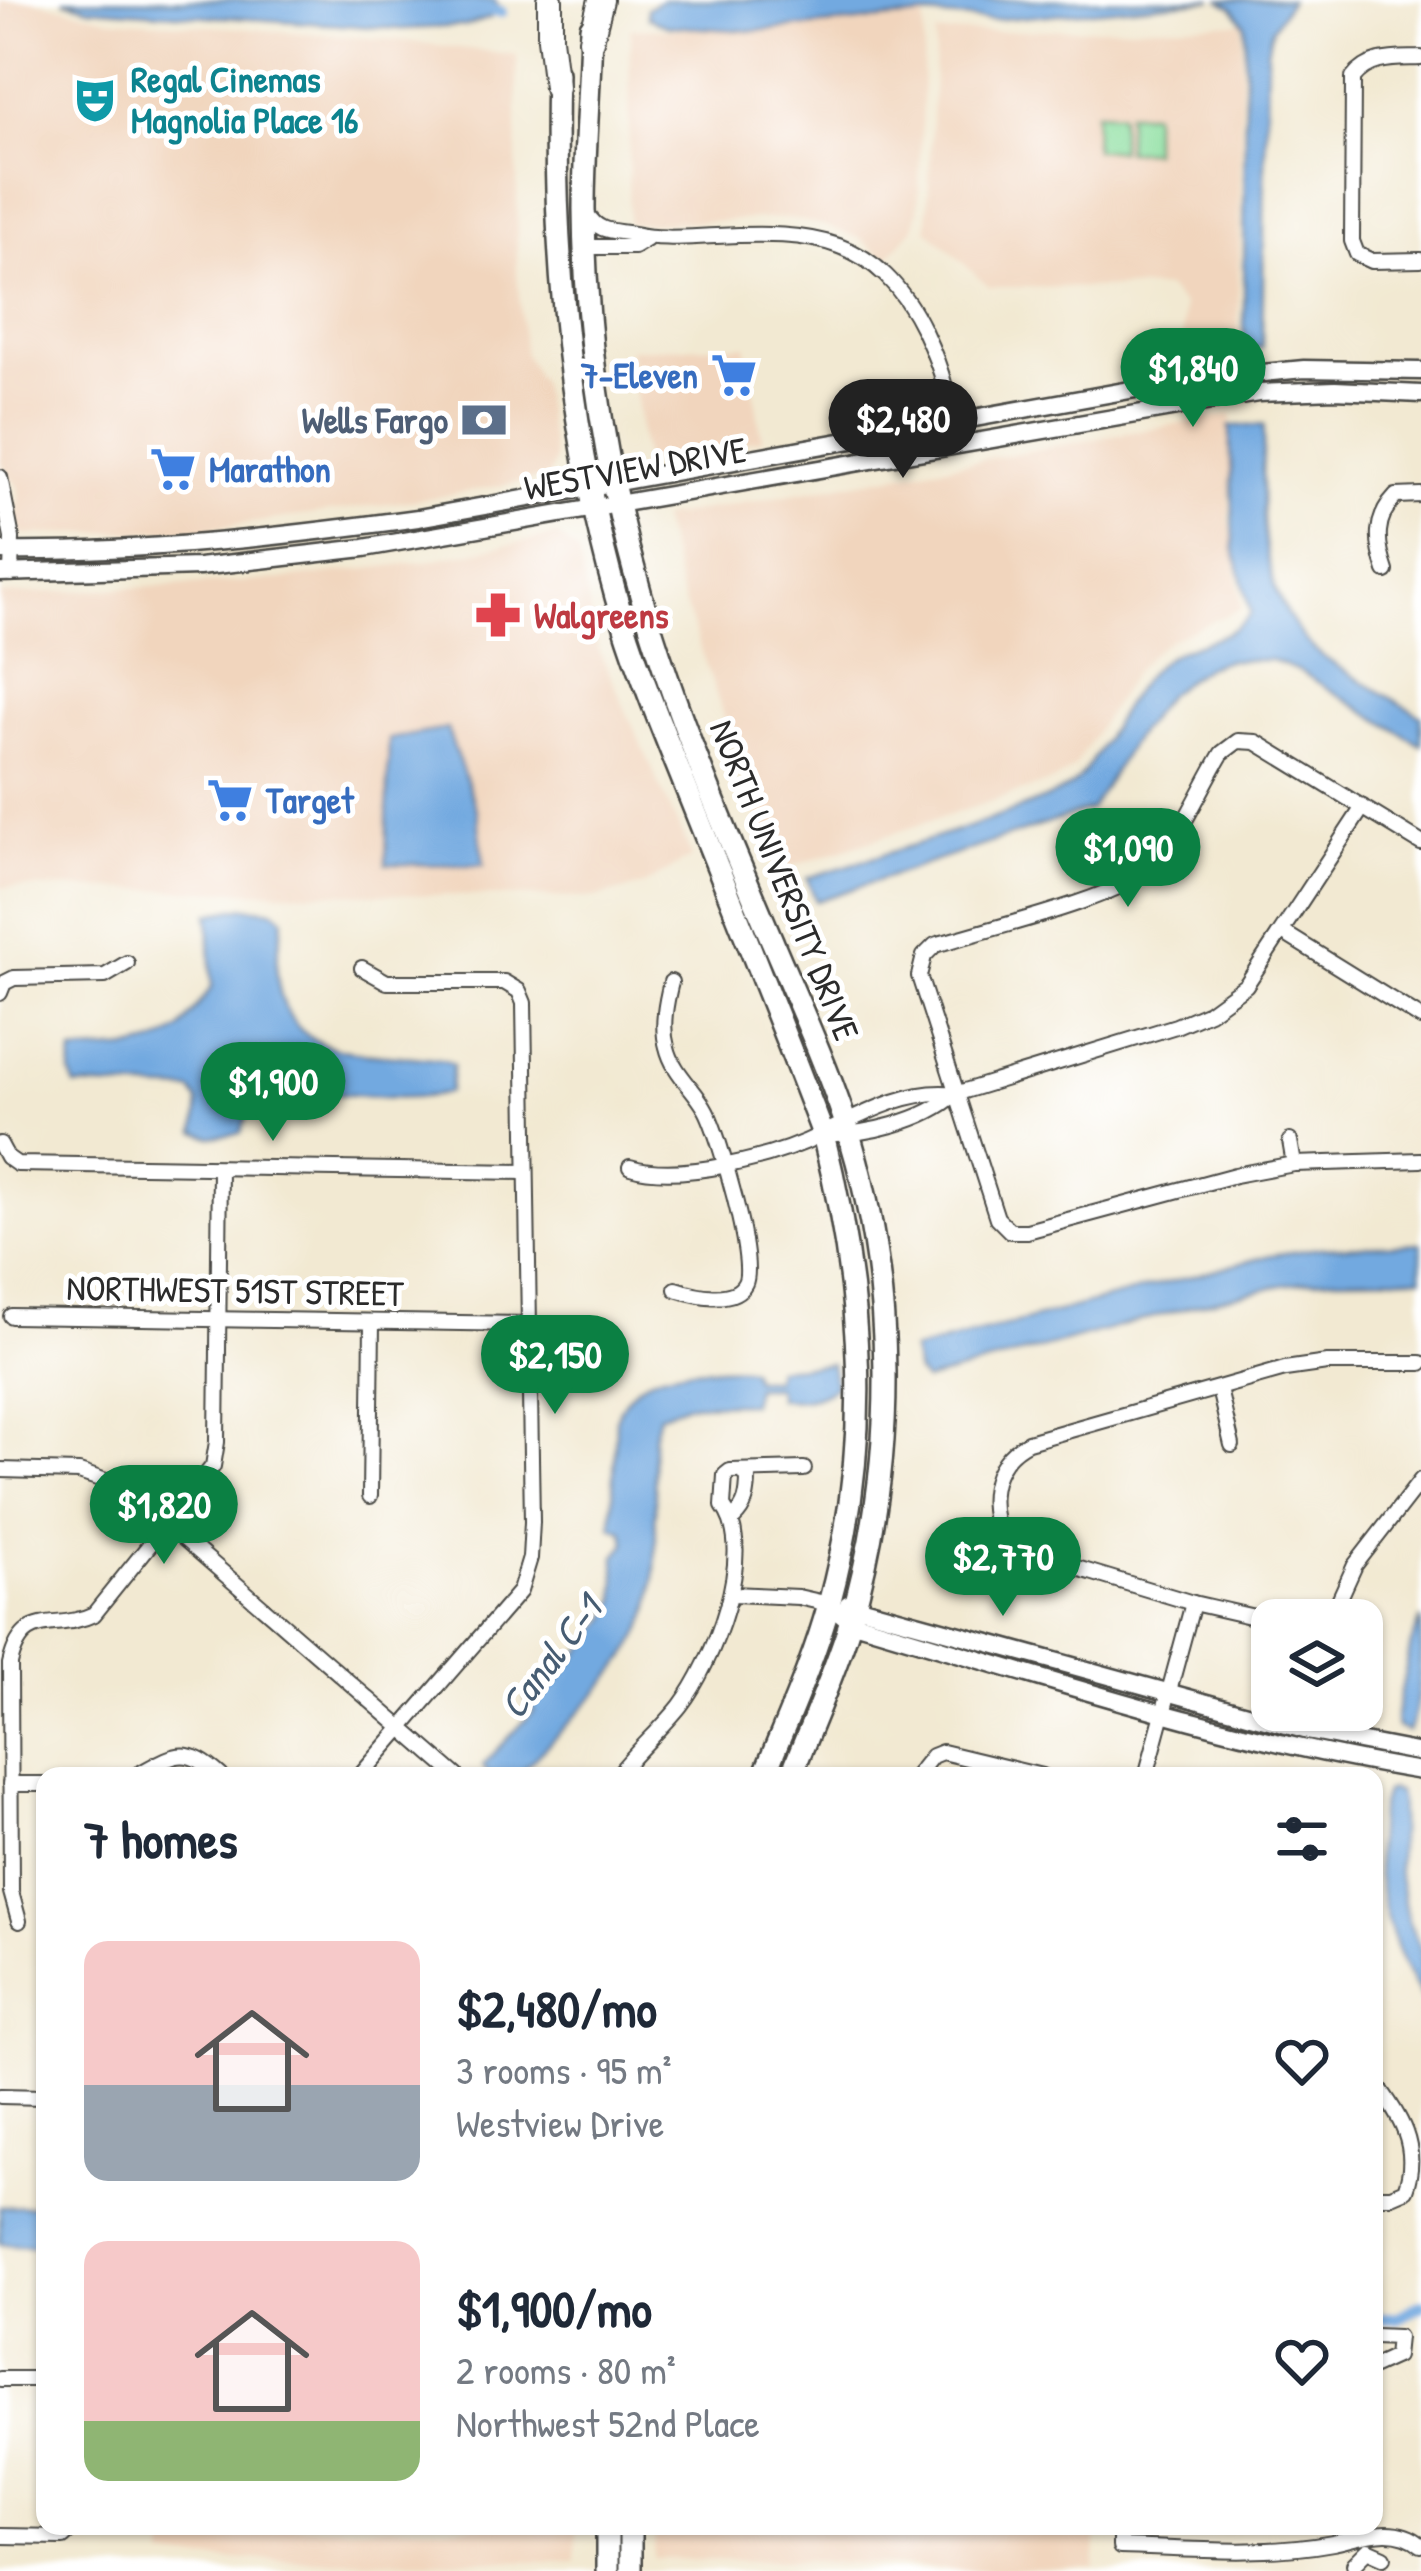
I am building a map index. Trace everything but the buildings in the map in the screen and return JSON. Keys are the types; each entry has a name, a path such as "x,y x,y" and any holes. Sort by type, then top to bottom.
{"highway":[{"path":"554,0 550,38 556,87"},
{"path":"591,40 601,0"}],"main road":[{"name":"NORTH UNIVERSITY DRIVE","path":"592,0 585,248 590,319 616,494 641,598 733,847 846,1127 872,1232 885,1356 882,1459 852,1612 794,1767"},
{"name":"NORTH UNIVERSITY DRIVE","path":"556,87 565,311 593,498 617,601 643,681 823,1134 848,1243 859,1364 855,1465 843,1546 829,1604 767,1767"},
{"path":"558,180 567,226 585,248"},
{"path":"701,826 709,826 733,847"},
{"path":"607,2535 607,2571"},
{"path":"630,2535 630,2571"}],"street":[{"path":"1421,58 1375,61 1362,66 1353,78 1352,241 1357,254 1372,261 1421,260"},
{"path":"584,209 604,231 647,239 785,234 830,241 865,255 896,284 932,348 957,445"},
{"path":"585,248 634,247 647,239"},
{"name":"WESTVIEW DRIVE","path":"616,494 952,422 1240,373 1340,368 1421,371"},
{"name":"WESTVIEW DRIVE","path":"6,551 133,548 296,535 593,498 957,445 1258,394 1336,390 1421,394"},
{"path":"0,477 6,493 6,573"},
{"path":"1386,571 1377,545 1383,509 1396,496 1421,495"},
{"name":"WESTVIEW DRIVE","path":"6,573 200,567 278,559 431,538 593,498"},
{"path":"1421,843 1256,742 1238,741 1222,752 1157,862 1141,876 1112,890 935,945 924,956 919,976 997,1218 1010,1231 1027,1231 1235,1175 1294,1164 1421,1160"},
{"path":"630,1167 654,1174 724,1164 846,1127 903,1101 935,1091 955,1094 1209,1012 1246,985 1363,807"},
{"path":"1284,933 1421,1018"},
{"path":"2,988 14,978 105,976 127,963"},
{"path":"362,968 388,982 504,982 519,991 524,1004 532,1522 530,1558 520,1591 368,1767"},
{"path":"671,982 665,1002 665,1044 681,1078 709,1114 745,1246 745,1284 733,1294 696,1296 676,1289"},
{"path":"846,1127 940,1108 955,1094"},
{"path":"903,1101 909,1117"},
{"path":"1290,1141 1294,1164"},
{"path":"4,1150 17,1164 526,1172"},
{"path":"19,1921 11,1892 10,1664 14,1646 40,1623 79,1621 94,1614 213,1466 218,1442 220,1168"},
{"name":"NORTHWEST 51ST STREET","path":"11,1316 529,1324"},
{"path":"370,1496 372,1323"},
{"path":"1251,1616 1007,1546 993,1512 998,1468 1010,1450 1028,1442 1286,1369 1327,1363 1421,1363"},
{"path":"1219,1389 1232,1445"},
{"path":"625,1767 680,1706 733,1594 733,1520 723,1506 724,1475 804,1469"},
{"path":"0,1470 79,1472 115,1484 446,1767"},
{"path":"733,1520 743,1509 748,1492 748,1476 740,1471"},
{"path":"1339,1599 1354,1565 1421,1480"},
{"path":"733,1594 798,1597 829,1604 1316,1751 1421,1771"},
{"path":"1149,1767 1193,1603"},
{"path":"1167,1703 1421,1753"},
{"path":"923,1767 932,1756 954,1751 1010,1767"},
{"path":"151,1767 173,1754 189,1754 208,1767"},
{"path":"10,1784 36,1784"},
{"path":"1383,2093 1408,2126 1417,2178 1405,2190 1383,2196"},
{"path":"0,2096 36,2097"},
{"path":"1383,2336 1398,2337 1396,2356 1383,2362"},
{"path":"0,2379 36,2379"},
{"path":"1383,2564 1384,2534 1402,2534 1421,2545"},
{"path":"0,2536 65,2535"},
{"path":"1120,2535 1120,2547 1251,2551 1355,2535"},
{"path":"1347,2539 1354,2568"},
{"path":"1354,2568 1368,2550 1383,2564"}],"shaded area":[{"path":"0,0 33,0 110,19 398,40 517,55 517,273 524,353 540,383 554,461 548,477 206,529 23,535 15,521 19,488 0,462"},
{"path":"925,16 918,209 913,229 887,259 859,238 787,218 628,224 630,28 753,31"},
{"path":"1242,23 1238,351 1184,354 1183,306 1166,288 989,287 927,229 936,34"},
{"path":"746,345 762,439 644,461 630,349"},
{"path":"1232,414 1229,517 1242,608 1169,640 1153,652 1133,673 1073,768 1056,780 778,871 680,591 661,518"},
{"path":"557,535 578,553 598,648 692,857 642,886 595,898 0,887 0,595 279,580 422,562"},
{"path":"166,2535 576,2535 575,2561 165,2559"},
{"path":"655,2535 1096,2535 1095,2569 962,2571 815,2560 654,2559"}],"green space":[{"path":"1095,112 1120,113 1120,150 1094,150"},
{"path":"1127,113 1152,113 1152,151 1126,151"}],"water":[{"path":"63,0 494,0 498,5 490,18 466,26 402,29 90,8"},
{"path":"662,0 1213,0 991,20 925,16 753,31 669,26 648,18 647,8"},
{"path":"1219,0 1290,0 1272,28 1267,51 1262,348 1244,349 1245,25 1232,7"},
{"path":"1264,425 1266,551 1285,610 1325,658 1421,716 1421,745 1301,672 1272,660 1226,660 1206,667 1168,693 1091,809 816,901 807,878 951,833 1062,791 1088,767 1133,693 1156,666 1242,623 1251,613 1234,548 1230,426"},
{"path":"447,729 477,810 484,865 386,864 389,739"},
{"path":"245,907 274,910 283,918 277,975 284,1006 298,1028 340,1050 446,1061 453,1065 449,1092 390,1097 274,1088 260,1095 241,1133 211,1137 196,1132 199,1102 192,1091 75,1086 73,1053 131,1049 180,1030 212,987 209,914"},
{"path":"1421,1243 1421,1277 1330,1278 1287,1284 925,1381 917,1373 912,1351 1271,1255"},
{"path":"831,1364 835,1386 800,1399 778,1398 776,1387 755,1387 751,1403 686,1404 659,1415 653,1437 655,1567 642,1629 613,1674 526,1767 484,1767 534,1711 526,1699 528,1693 545,1696 616,1601 616,1556 626,1543 623,1531 612,1527 616,1419 623,1404 642,1383 667,1373 740,1368 750,1369 754,1379 774,1379 776,1368"},
{"path":"1421,1619 1418,1694 1408,1732 1397,1727 1395,1719"},
{"path":"1385,1792 1398,1793 1400,1802 1398,1873 1408,1921 1421,1950 1421,1997 1398,1950 1383,1902"},
{"path":"36,2206 36,2246 0,2244 0,2207"}],"waterway":[{"path":"478,9 501,12"},
{"path":"1383,2318 1397,2318 1421,2305"}],"place":[{"name":"Regal Cinemas Magnolia Place 16","path":"95,100"},
{"name":"7-Eleven","path":"734,375"},
{"name":"Wells Fargo","path":"484,420"},
{"name":"Marathon","path":"173,469"},
{"name":"Walgreens","path":"498,615"},
{"name":"Target","path":"230,800"}],"water label":[{"name":"Canal C-1","path":"550,1657"}]}
